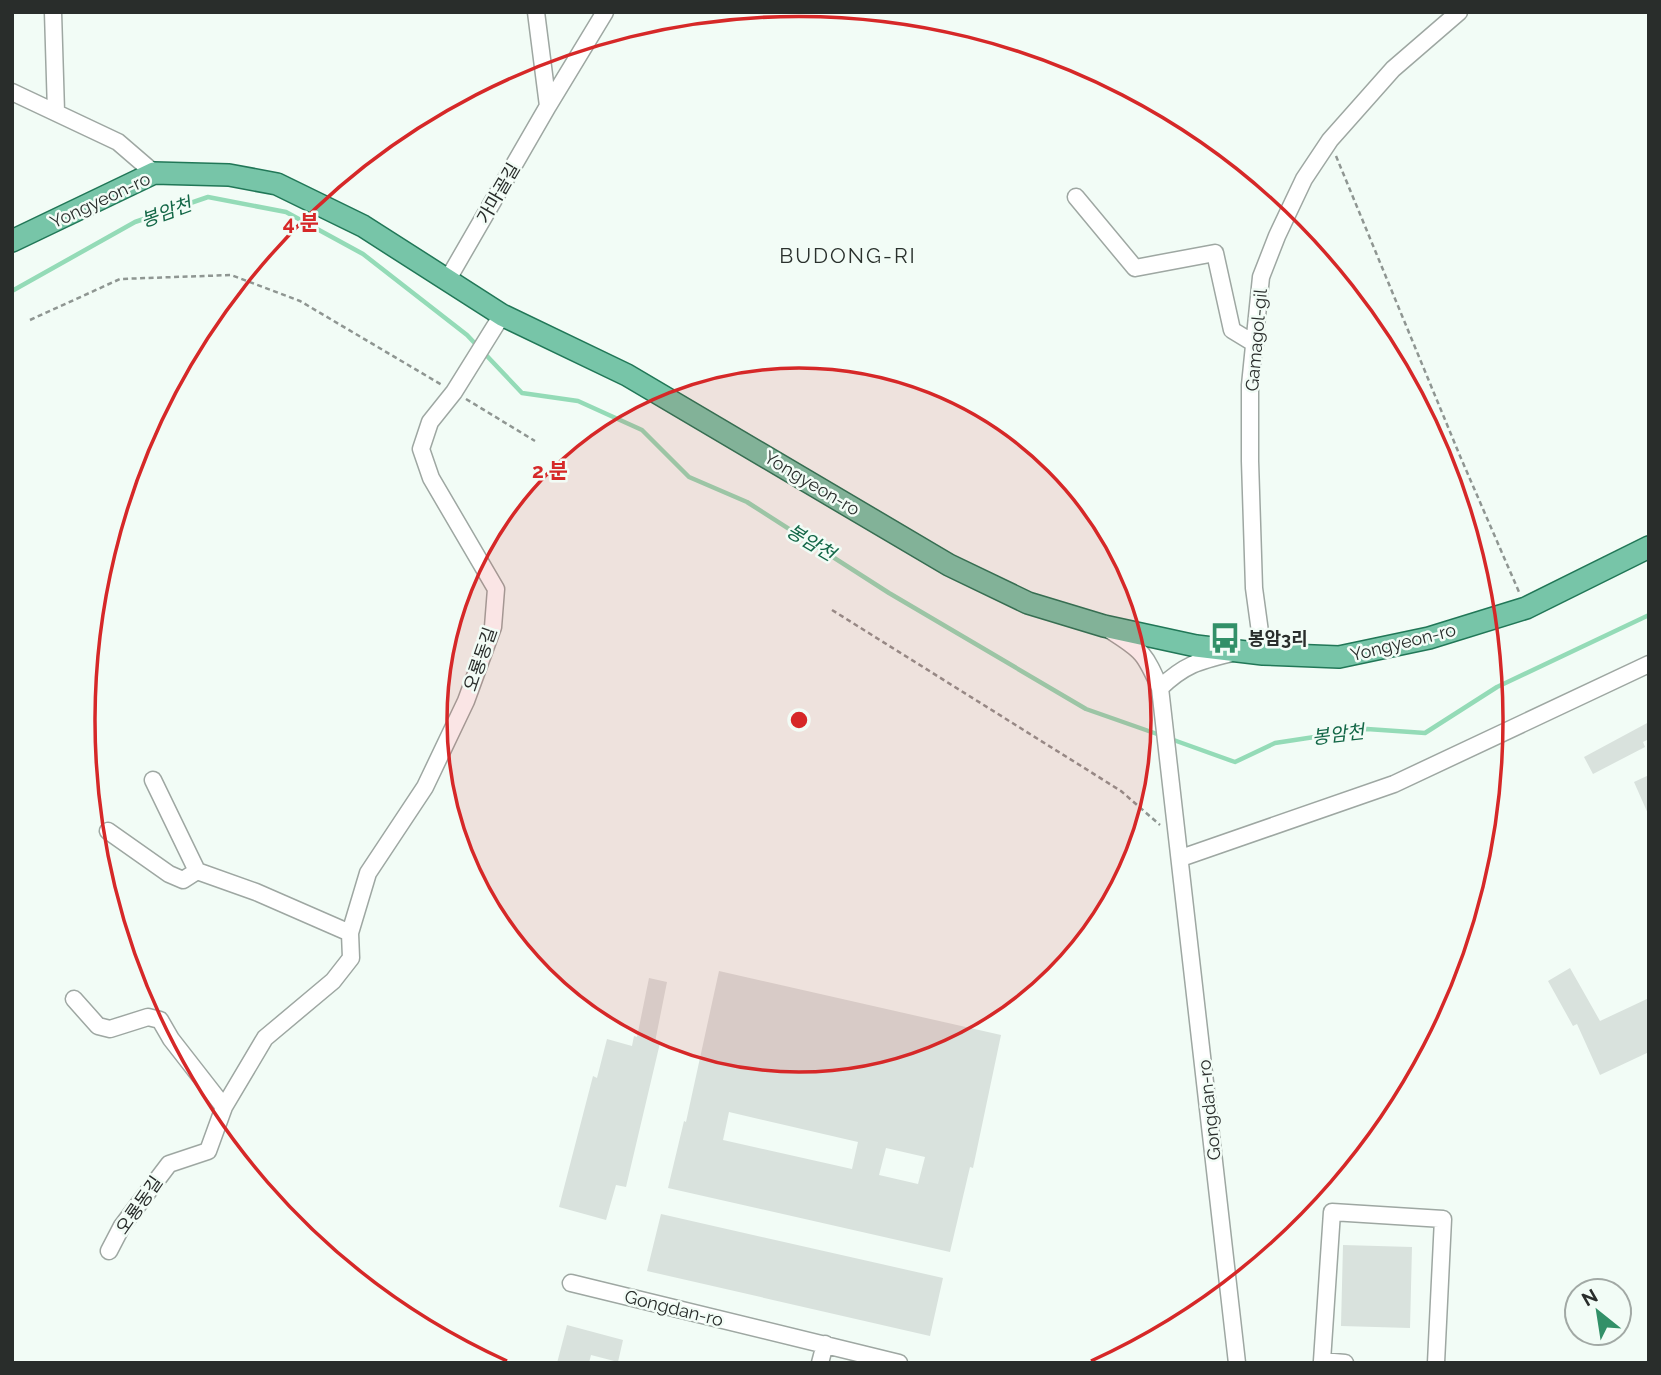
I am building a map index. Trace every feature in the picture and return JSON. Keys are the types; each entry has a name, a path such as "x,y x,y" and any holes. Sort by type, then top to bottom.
{"main road":[{"name":"Yongyeon-ro","path":"12,241 154,173 229,175 276,184 363,226 451,274 496,324 627,375 949,565 1028,603 1104,626 1196,646 1263,654 1339,657 1429,638 1526,608 1649,547"}],"street":[{"path":"53,12 56,112"},
{"path":"536,12 548,106"},
{"name":"가마골길","path":"451,274 605,12"},
{"name":"Gamagol-gil","path":"1263,654 1254,587 1250,460 1250,385 1261,276 1304,179 1330,140 1393,69 1459,12"},
{"path":"12,92 118,142 154,173"},
{"path":"1076,197 1135,268 1215,253 1232,330 1255,344"},
{"name":"오룡동길","path":"109,1251 122,1226 169,1164 208,1151 224,1107 265,1038 333,981 351,958 350,933 368,873 425,787 466,701 493,626 496,589 431,478 421,449 430,422 454,392 496,324"},
{"name":"Gongdan-ro","path":"1104,626 1139,648 1149,663 1160,692 1178,827 1237,1363"},
{"path":"1160,692 1177,672 1197,661 1240,651"},
{"path":"1180,851 1394,785 1649,664"},
{"path":"153,780 198,872 256,892 350,933"},
{"path":"108,831 169,874 183,880 198,872"},
{"path":"74,999 98,1026 110,1029 148,1017 160,1020 224,1107"},
{"path":"1345,1363 1322,1362 1332,1212 1443,1219 1436,1363"},
{"name":"Gongdan-ro","path":"571,1283 899,1363"},
{"path":"820,1363 825,1344"}],"path":[{"path":"1330,140 1460,456 1526,608"},
{"path":"30,320 120,279 231,275 300,300 535,441"},
{"path":"832,610 1121,791 1158,822 1180,851"}],"building":[{"path":"1649,722 1649,739 1643,742 1645,747 1593,774 1584,757"},
{"path":"1649,775 1649,816 1634,782"},
{"path":"1570,968 1600,1021 1649,998 1649,1052 1600,1075 1577,1024 1573,1026 1548,981"},
{"path":"719,971 1001,1035 973,1168 970,1167 950,1252 668,1188 684,1121 686,1122","holes":["729,1112 858,1142 852,1169 723,1140","886,1148 925,1157 918,1184 879,1175"]},
{"path":"649,978 667,982 655,1042 660,1043 626,1187 616,1185 606,1220 559,1207 593,1076 597,1078 607,1039 632,1046 634,1036 637,1037"},
{"path":"661,1214 943,1278 930,1336 647,1271"},
{"path":"1343,1245 1412,1247 1410,1328 1341,1326"},
{"path":"567,1325 623,1340 618,1362 591,1355 589,1363 557,1363"}],"waterway":[{"name":"봉암천","path":"12,291 135,222 208,197 286,212 363,254 467,335 522,393 578,401 642,430 689,477 747,502 889,593 1086,709 1160,735"},
{"name":"봉암천","path":"1168,738 1235,762 1275,743 1367,729 1425,733 1497,687 1649,615"}],"place":[{"name":"봉암3리","path":"1225,638"}],"district":[{"name":"BUDONG-RI","path":"848,255"}]}
